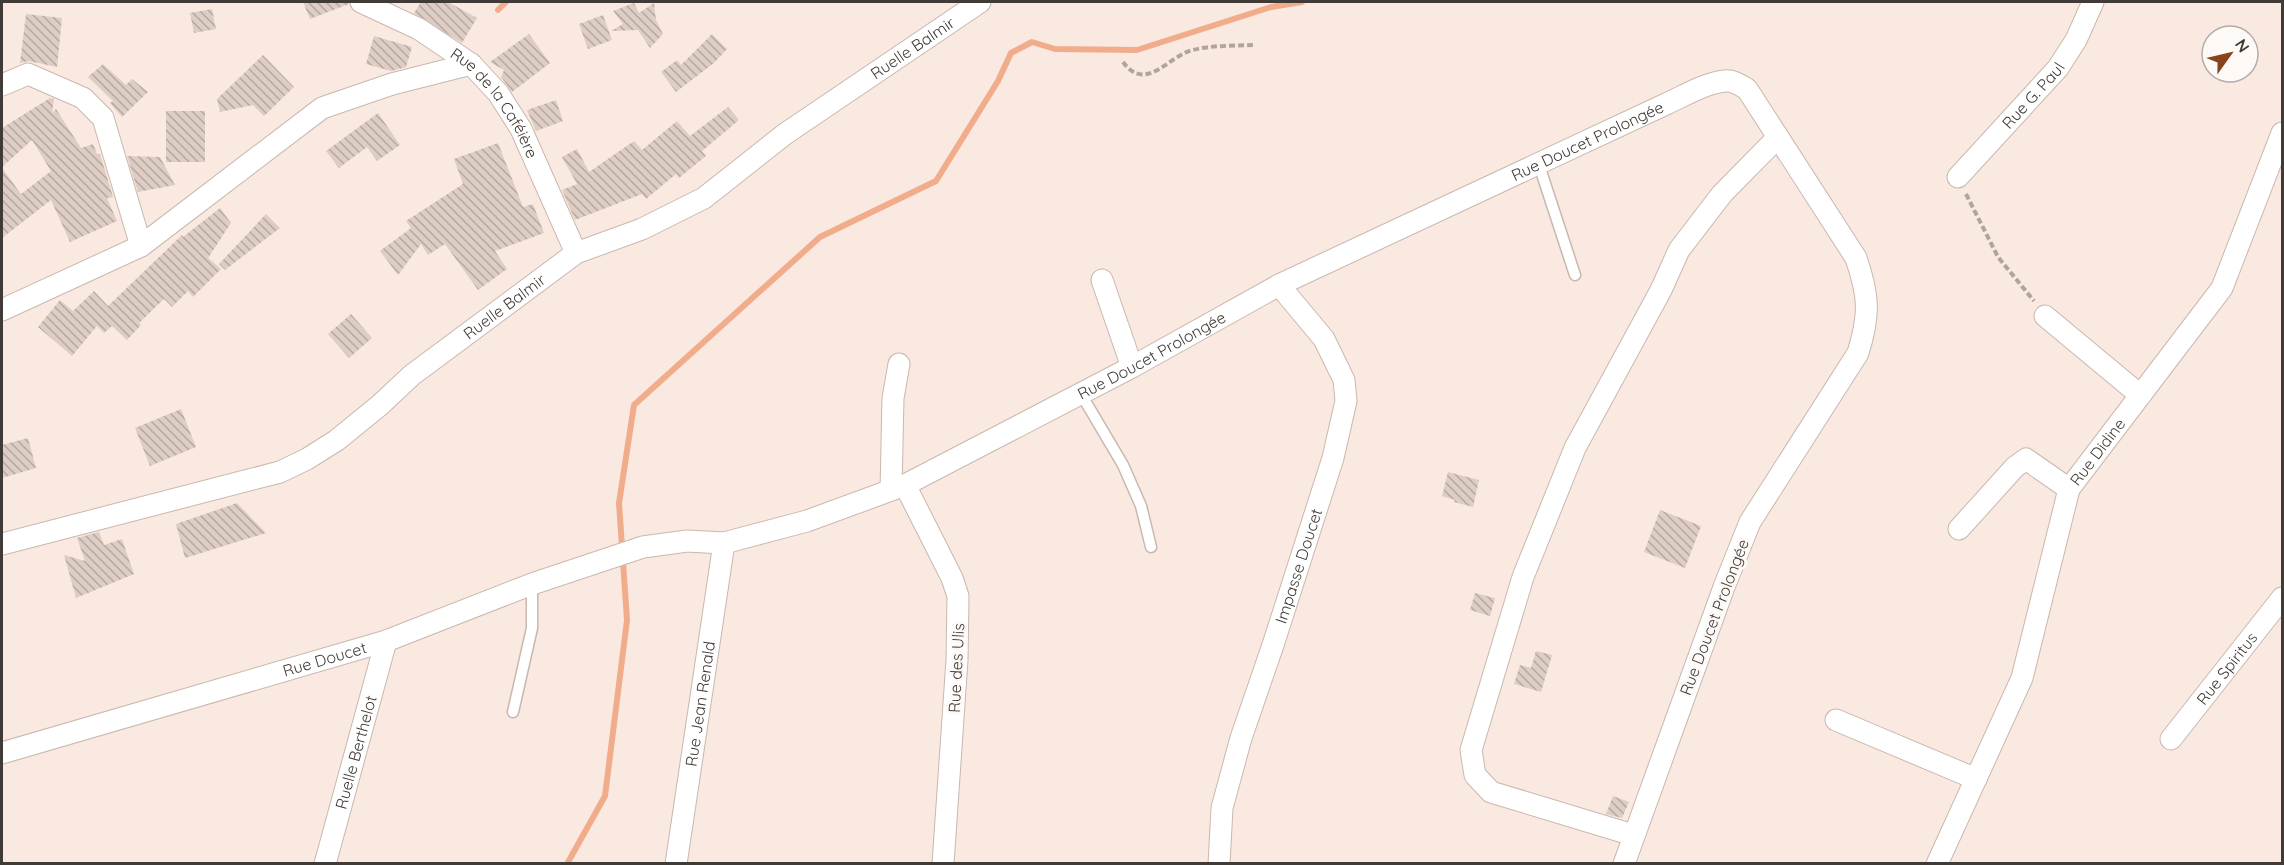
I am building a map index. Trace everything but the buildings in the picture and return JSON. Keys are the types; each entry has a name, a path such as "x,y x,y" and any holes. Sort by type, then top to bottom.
{"street":[{"name":"Rue de la Caféière","path":"361,2 419,29 471,64 498,93 517,122 576,253"},
{"name":"Ruelle Balmir","path":"2,544 280,472 307,459 337,440 412,375 576,253 642,229 704,198 785,134 980,2"},
{"name":"Rue G. Paul","path":"1958,177 2058,68 2076,40 2092,2"},
{"path":"2,310 141,246 322,108 392,84 471,64"},
{"path":"2,85 28,74 83,98 103,118 141,246"},
{"name":"Rue Doucet Prolongée","path":"643,547 687,541 724,543 807,521 898,487 1132,367 1279,285 1666,104 1725,81 1738,83 1747,90 1856,258 1865,284 1866,326 1858,352 1750,522 1624,864"},
{"name":"Rue Didine","path":"1943,861 1976,780 2022,678 2069,489 2222,288 2283,134"},
{"path":"1633,835 1491,792 1475,775 1471,750 1522,578 1575,448 1655,301 1678,250 1722,194 1778,138"},
{"path":"1102,280 1132,367"},
{"name":"Impasse Doucet","path":"1220,864 1222,808 1241,738 1333,458 1346,401 1344,380 1324,339 1279,285"},
{"path":"2045,316 2140,395"},
{"path":"898,487 893,398 899,364"},
{"path":"1959,529 2015,466 2026,459 2069,489"},
{"name":"Rue des Ulis","path":"898,487 952,578 958,596 957,660 943,864"},
{"name":"Rue Jean Renald","path":"676,864 724,543"},
{"name":"Rue Doucet","path":"2,753 386,641 532,584 643,547"},
{"name":"Rue Spiritus","path":"2171,739 2283,597"},
{"name":"Ruelle Berthelot","path":"325,864 386,641"},
{"path":"1836,720 1976,780"}],"lane":[{"path":"1538,162 1575,275"},
{"path":"1081,394 1123,465 1141,506 1150,547"},
{"path":"513,712 532,628 532,584"}],"path":[{"path":"1123,62 1129,70 1138,75 1147,74 1189,50 1254,45"},
{"path":"1958,177 1998,257 2045,316"}],"waterway":[{"path":"498,10 506,2"},
{"path":"567,864 605,796 627,620 619,503 634,405 820,237 936,181 998,81 1011,53 1032,42 1055,49 1137,50 1271,7 1302,2"}]}
